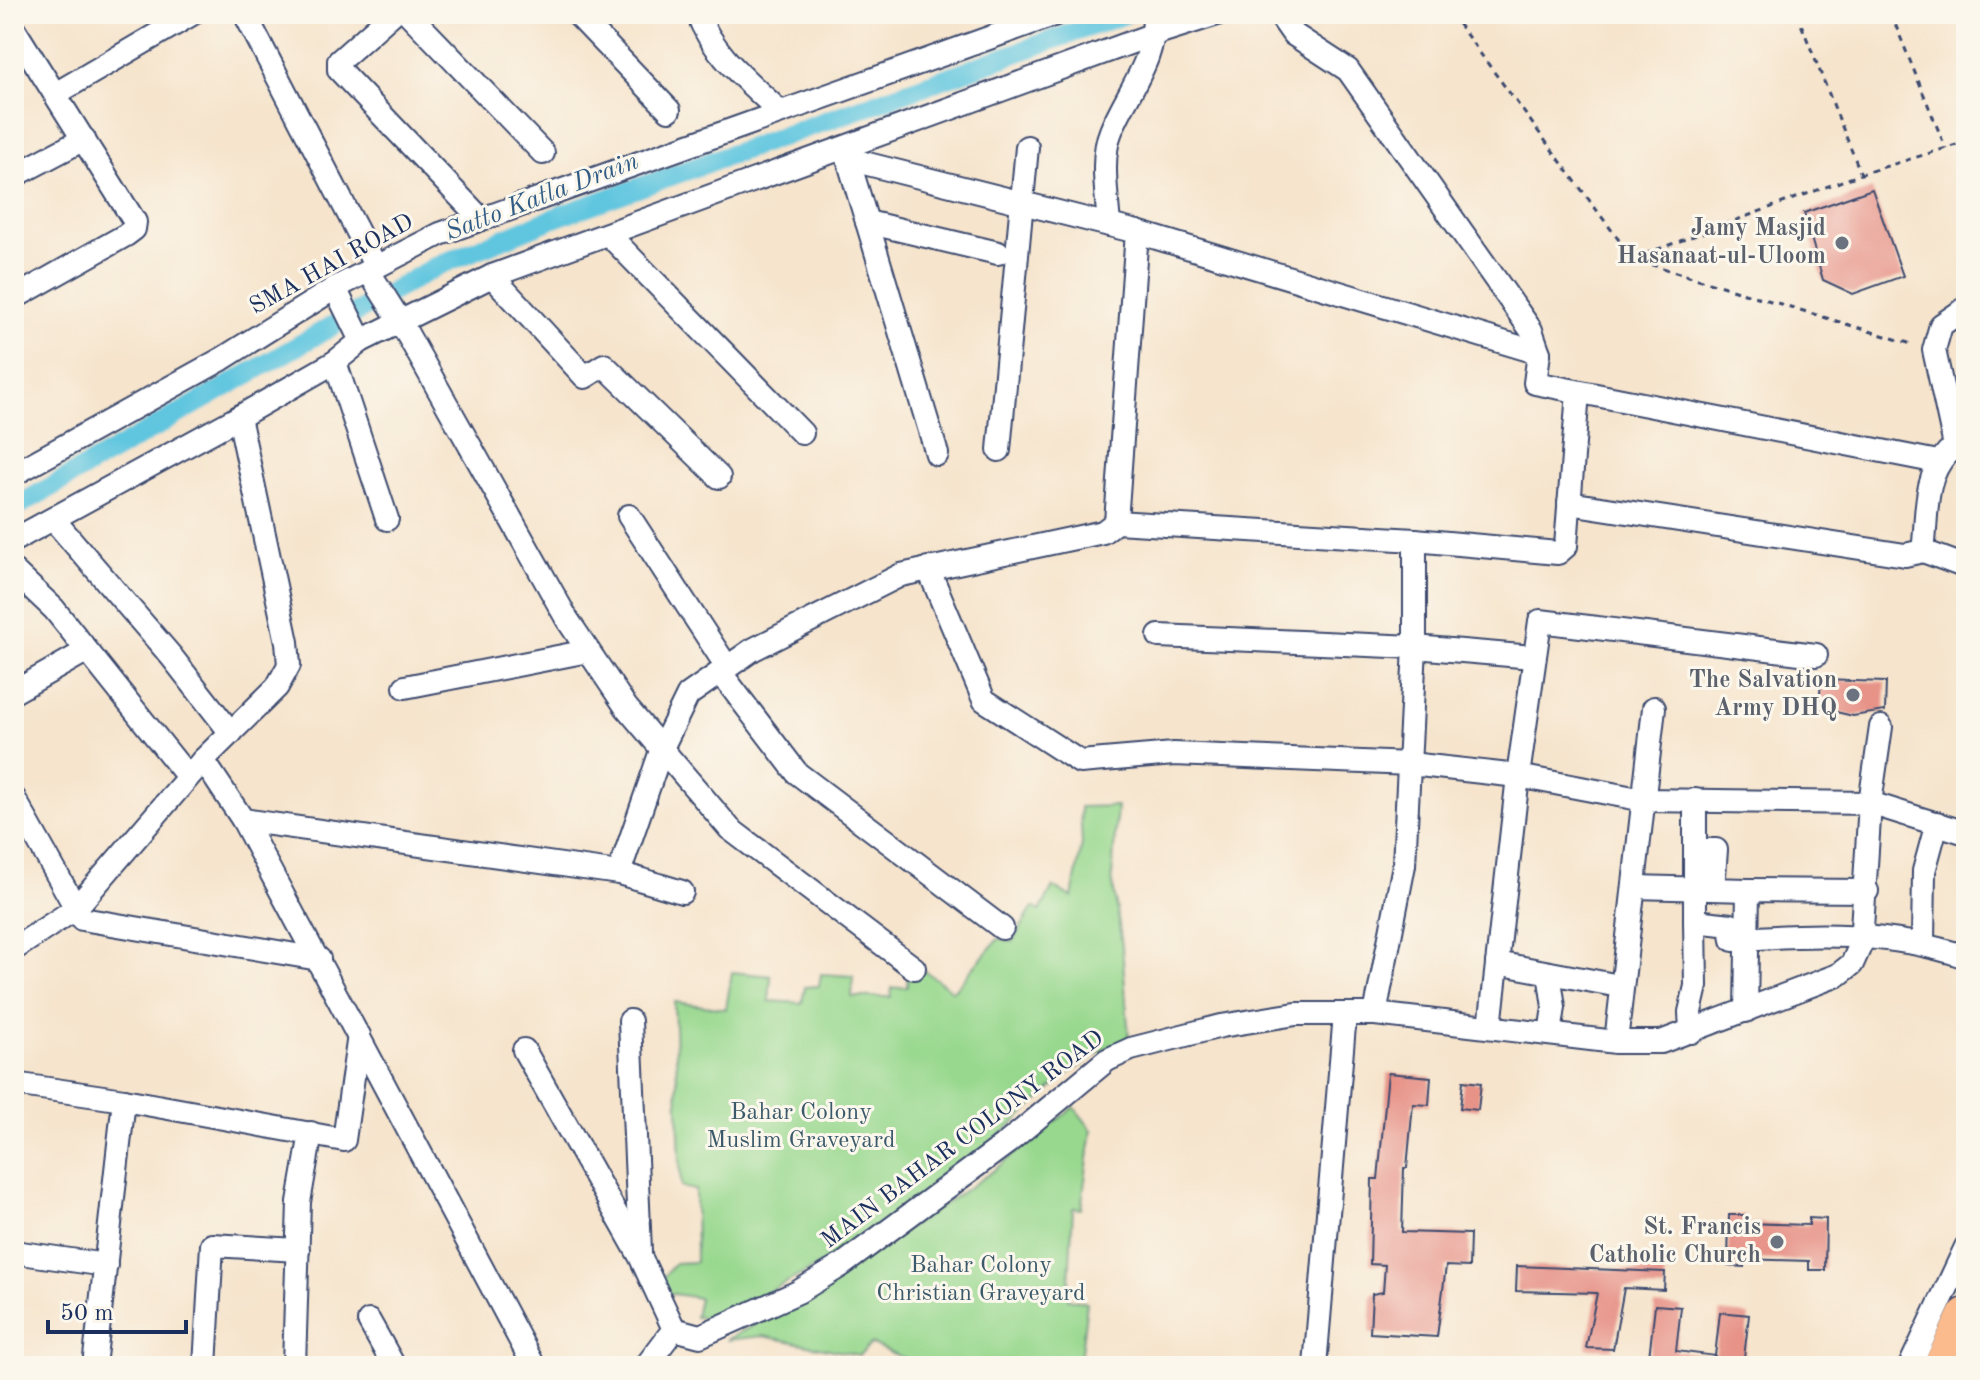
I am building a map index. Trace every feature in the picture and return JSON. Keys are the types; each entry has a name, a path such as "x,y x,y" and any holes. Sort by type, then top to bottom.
{"main road":[{"path":"1942,1366 1955,1305"},
{"path":"1963,1366 1966,1360"}],"street":[{"path":"57,93 192,14"},
{"path":"245,14 396,315 567,619 626,707 730,829 914,968"},
{"path":"392,14 339,61 339,70 481,219"},
{"path":"409,14 543,153"},
{"path":"577,14 669,110"},
{"path":"698,14 703,28 724,59 779,111"},
{"name":"SMA HAI ROAD","path":"14,474 440,234 1056,14"},
{"path":"14,540 335,362 357,333 396,315 492,276 844,154 1154,22 1217,14"},
{"path":"1279,14 1293,34 1348,70 1531,330 1539,353 1535,383 1938,462 1960,450 1934,350 1941,325 1966,308"},
{"path":"1109,225 1106,178 1109,134 1145,62 1154,22"},
{"path":"14,29 23,62 57,93 133,215 134,229 14,298"},
{"path":"14,176 84,139"},
{"path":"999,450 1027,147"},
{"path":"844,154 1137,232 1539,353"},
{"path":"844,154 937,454"},
{"path":"867,222 998,253"},
{"path":"1116,522 1137,232"},
{"path":"609,235 802,433"},
{"path":"492,276 585,377 604,365 719,477"},
{"path":"338,294 357,333"},
{"path":"335,362 387,519"},
{"path":"619,873 662,748 688,695 752,650 901,575 1103,532 1116,522 1415,540 1558,553 1566,546 1578,392"},
{"path":"14,949 75,909 203,760 277,687 289,665 287,642 239,417"},
{"path":"1923,551 1929,488 1938,462"},
{"path":"1569,503 1905,555 1923,551 1966,567"},
{"path":"629,516 724,670 797,773 1002,928"},
{"path":"53,519 171,656 231,733"},
{"path":"1375,1014 1404,865 1415,647 1415,540"},
{"path":"928,568 984,700 1080,762 1174,754 1410,764 1518,776 1644,800 1870,803 1966,833"},
{"path":"14,571 54,609 188,777"},
{"path":"1490,1027 1518,776 1540,621 1816,655"},
{"path":"1159,636 1415,647 1533,657"},
{"path":"14,692 86,651"},
{"path":"405,687 588,651"},
{"path":"1616,1042 1654,708"},
{"name":"MAIN BAHAR COLONY ROAD","path":"674,1329 700,1336 798,1292 842,1265 1007,1143 1107,1060 1131,1049 1221,1026 1296,1014 1375,1014 1616,1042 1661,1042 1838,975 1852,964 1862,936 1870,803 1881,727"},
{"path":"203,760 243,820 319,959 534,1366"},
{"path":"14,798 82,919 319,959"},
{"path":"1691,1032 1690,1012 1696,986 1695,921 1703,889 1695,850 1695,800"},
{"path":"243,820 619,873 682,892"},
{"path":"1923,943 1924,871 1937,823"},
{"path":"1634,887 1867,891"},
{"path":"1746,1011 1748,890"},
{"path":"1695,921 1731,925 1733,940 1862,936 1923,943 1966,957"},
{"path":"1497,963 1609,984"},
{"path":"1549,973 1554,1007 1550,1034"},
{"path":"1315,1366 1345,1014"},
{"path":"630,1021 640,1256"},
{"path":"14,1084 124,1100 344,1140 359,1035"},
{"path":"524,1050 640,1256 674,1329 646,1366"},
{"path":"94,1366 124,1100"},
{"path":"294,1366 299,1202 311,1133"},
{"path":"205,1366 212,1245 298,1250"},
{"path":"1910,1366 1955,1305 1966,1247"},
{"path":"14,1252 106,1265"},
{"path":"1955,1305 1966,1305"},
{"path":"369,1321 394,1366"}],"path":[{"path":"1451,14 1633,259 1934,350"},
{"path":"1454,21 1469,14"},
{"path":"1797,14 1861,174"},
{"path":"1891,14 1946,149"},
{"path":"1633,259 1861,174 1966,142"}],"green space":[{"name":"Bahar Colony Muslim Graveyard","path":"1117,806 1112,877 1122,946 1129,1039 1103,1050 1069,1073 984,1150 835,1257 718,1318 695,1317 699,1298 668,1293 660,1281 675,1263 696,1262 695,1190 681,1187 674,1002 726,1009 732,972 771,976 769,1001 802,1003 805,987 819,986 821,974 853,976 852,997 891,997 892,988 907,987 908,975 925,971 953,991 999,938 1012,942 1033,907 1040,911 1053,887 1072,897 1082,844 1080,807"},
{"name":"Bahar Colony Christian Graveyard","path":"1074,1107 1092,1130 1081,1209 1073,1208 1068,1299 1087,1302 1080,1361 1088,1362 1087,1366 923,1366 871,1344 859,1355 763,1336 726,1340 813,1293 989,1174"}],"building":[{"path":"1872,189 1903,276 1853,294 1823,280 1804,213"},
{"name":"The Salvation Army DHQ","path":"1821,680 1886,682 1885,711 1853,716 1819,708"},
{"path":"1388,1073 1431,1077 1429,1105 1413,1104 1407,1168 1404,1168 1402,1232 1470,1234 1469,1267 1446,1266 1437,1337 1370,1333 1372,1294 1383,1292 1385,1265 1370,1264 1372,1179 1378,1179"},
{"path":"1463,1081 1481,1083 1478,1110 1460,1108"},
{"name":"St. Francis Catholic Church","path":"1729,1215 1746,1215 1745,1223 1809,1225 1809,1218 1826,1219 1825,1270 1809,1270 1809,1261 1744,1259 1744,1267 1728,1266"},
{"path":"1517,1266 1665,1272 1664,1290 1624,1288 1613,1349 1586,1348 1597,1293 1516,1291"},
{"path":"1655,1305 1681,1307 1676,1351 1715,1356 1720,1312 1749,1315 1743,1366 1648,1366"}],"waterway":[{"name":"Satto Katla Drain","path":"14,508 437,266 559,216 1125,14"}],"place":[{"name":"Jamy Masjid Hasanaat-ul-Uloom","path":"1842,243"},
{"name":"The Salvation Army DHQ","path":"1853,695"},
{"name":"St. Francis Catholic Church","path":"1777,1242"}]}
